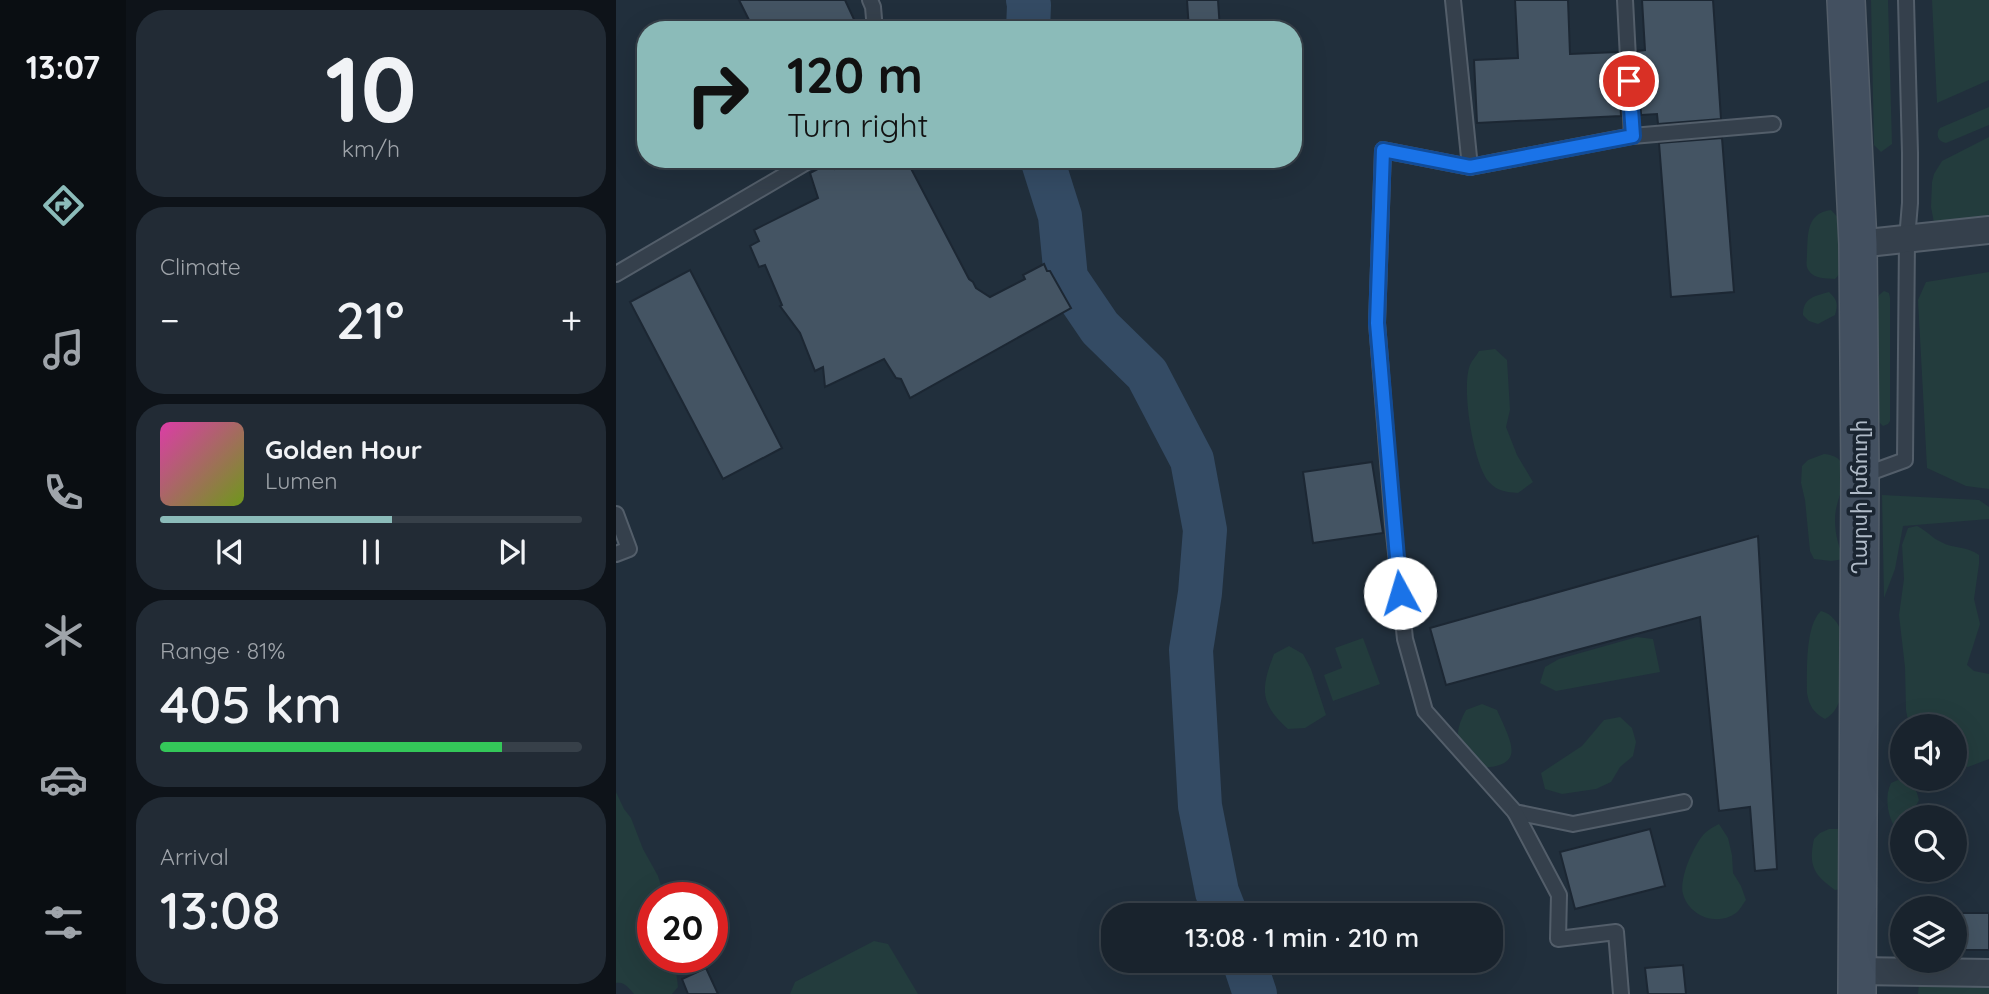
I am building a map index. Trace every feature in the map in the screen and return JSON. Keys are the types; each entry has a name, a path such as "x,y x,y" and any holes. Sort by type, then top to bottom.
{"main road":[{"name":"Ղարսի խճուղի","path":"1846,0 1858,244 1860,477 1857,983"}],"street":[{"path":"1858,244 1989,230"},
{"path":"1857,983 1989,974"}],"lane":[{"path":"870,0 874,21"},
{"path":"1453,0 1470,167"},
{"path":"1625,0 1633,136"},
{"path":"1860,477 1905,460 1907,239 1910,202 1906,0"},
{"path":"1620,994 1616,932 1558,939 1559,895 1515,812 1425,711 1405,639 1377,323 1383,150 1470,167 1633,136 1773,124"},
{"path":"616,274 797,168"},
{"path":"616,514 629,549 616,554"},
{"path":"1515,812 1573,824 1684,802"}],"green space":[{"path":"1871,0 1888,0 1892,144 1881,152 1874,145"},
{"path":"1932,0 1989,0 1989,80 1937,103"},
{"path":"1989,107 1989,125 1946,143 1939,139 1940,128"},
{"path":"1989,137 1989,228 1934,223 1931,207 1932,182 1942,161"},
{"path":"1831,210 1842,222 1851,261 1835,279 1814,275 1807,265 1810,226 1817,215"},
{"path":"1989,272 1989,489 1966,486 1927,468 1918,300 1926,282"},
{"path":"1884,291 1889,293 1890,298 1890,421 1883,426 1878,421 1877,301"},
{"path":"1829,292 1836,303 1835,315 1818,324 1809,321 1803,315 1807,301"},
{"path":"1495,349 1507,360 1510,410 1506,427 1517,455 1533,482 1518,493 1502,491 1489,482 1478,459 1470,425 1467,390 1470,365 1479,351"},
{"path":"1824,454 1834,456 1840,461 1844,476 1836,509 1835,528 1845,559 1831,561 1814,559 1810,551 1801,483 1802,466 1808,460"},
{"path":"1882,495 1979,500 1989,507 1989,519 1903,526 1895,569 1884,598"},
{"path":"1917,526 1946,544 1979,555 1974,599 1980,624 1967,665 1974,671 1989,674 1989,759 1968,767 1967,714 1907,714 1899,615 1904,579 1902,545 1908,528"},
{"path":"1821,611 1834,620 1843,640 1840,698 1835,710 1825,719 1813,709 1807,693 1810,638 1812,627"},
{"path":"1637,637 1653,639 1660,672 1556,691 1540,683 1545,667 1559,659"},
{"path":"1363,638 1380,684 1333,701 1324,675 1342,668 1335,648"},
{"path":"1289,646 1303,654 1311,669 1326,715 1305,728 1288,729 1272,711 1265,694 1274,654"},
{"path":"1482,704 1497,710 1512,752 1503,764 1475,768 1461,746 1458,734 1466,710"},
{"path":"1620,717 1632,728 1636,742 1633,756 1620,767 1611,782 1596,789 1562,794 1545,789 1541,773 1582,746 1604,720"},
{"path":"1890,786 1890,791 1916,791 1919,800 1916,805 1890,805 1890,816 1888,793"},
{"path":"616,792 660,882 637,882 637,973 676,973 678,987 672,994 634,994 624,984 616,983"},
{"path":"1719,824 1728,838 1733,873 1746,900 1736,913 1729,917 1712,919 1691,908 1686,902 1682,887 1688,862 1696,845 1705,833"},
{"path":"1829,829 1838,829 1850,838 1845,888 1835,890 1822,880 1812,863 1814,839"},
{"path":"874,941 888,944 918,994 790,994 795,982"},
{"path":"1989,980 1989,994 1918,994 1919,983"}],"building":[{"path":"739,0 845,0 855,21 750,21"},
{"path":"1187,0 1218,0 1219,21 1188,21"},
{"path":"1515,0 1568,0 1570,54 1618,52 1621,116 1477,123 1474,60 1518,58"},
{"path":"1642,0 1713,0 1721,119 1658,124 1657,114 1641,115 1637,51 1645,50"},
{"path":"1722,138 1734,292 1671,297 1659,143"},
{"path":"820,168 911,168 976,288 990,297 1025,279 1023,275 1044,264 1071,308 910,398 901,379 896,378 884,359 825,387 823,367 815,371 800,333 780,306 782,305 765,265 759,267 750,246 759,241 754,230 818,198 810,173"},
{"path":"690,270 782,448 723,479 630,302"},
{"path":"1372,462 1383,533 1313,543 1303,472"},
{"path":"1758,536 1777,869 1755,871 1750,807 1719,811 1700,617 1446,685 1430,628"},
{"path":"1650,829 1665,886 1575,909 1560,852"},
{"path":"1967,913 1989,913 1989,950 1967,950"},
{"path":"1683,965 1686,994 1648,994 1645,968"},
{"path":"695,973 708,973 718,994 688,994 682,979"}],"waterway":[{"path":"1028,0 1028,21"},
{"path":"1045,168 1060,216 1066,278 1100,328 1147,374 1192,460 1205,530 1200,593 1191,650 1200,806 1221,903"},
{"path":"1248,973 1255,994"}],"route":[{"path":"1400,593 1377,323 1383,150 1470,167 1633,136 1629,81"}]}
